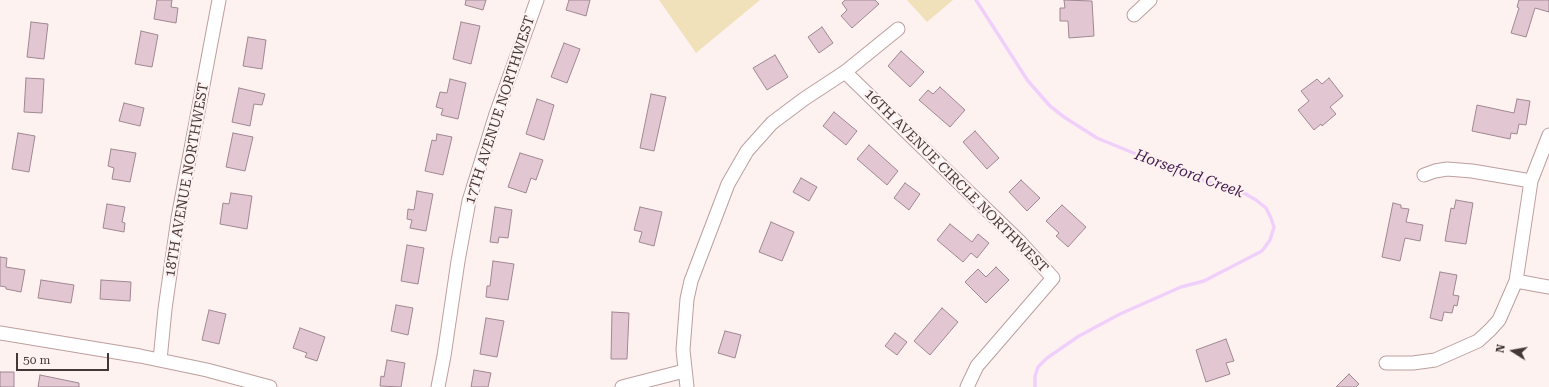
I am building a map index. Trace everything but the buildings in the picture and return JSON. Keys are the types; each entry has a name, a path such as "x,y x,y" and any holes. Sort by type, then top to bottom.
{"street":[{"name":"18TH AVENUE NORTHWEST","path":"160,360 178,218 219,0"},
{"name":"17TH AVENUE NORTHWEST","path":"438,387 469,201 496,114 537,0"},
{"path":"1134,15 1150,0"},
{"path":"687,387 684,371 683,350 687,299 701,255 728,184 747,151 772,123 809,95 845,72 898,29"},
{"name":"16TH AVENUE CIRCLE NORTHWEST","path":"845,72 1014,237 1053,278 977,366 968,387"},
{"path":"1386,363 1413,363 1435,360 1478,341 1499,320 1516,281 1531,181 1549,135"},
{"path":"1424,175 1447,169 1472,171 1531,181"},
{"path":"1516,281 1549,287"},
{"path":"0,333 160,360 207,370 270,387"},
{"path":"622,387 684,371"}],"shaded area":[{"path":"659,0 760,0 696,53"},
{"path":"907,0 953,0 927,22"}],"waterway":[{"name":"Horseford Creek","path":"976,0 1028,81 1050,106 1064,117 1097,138 1153,161 1164,168 1244,193 1266,208 1274,227 1270,240 1262,251 1204,281 1181,287 1120,314 1079,336 1047,358 1038,367 1035,376 1035,387"}]}
